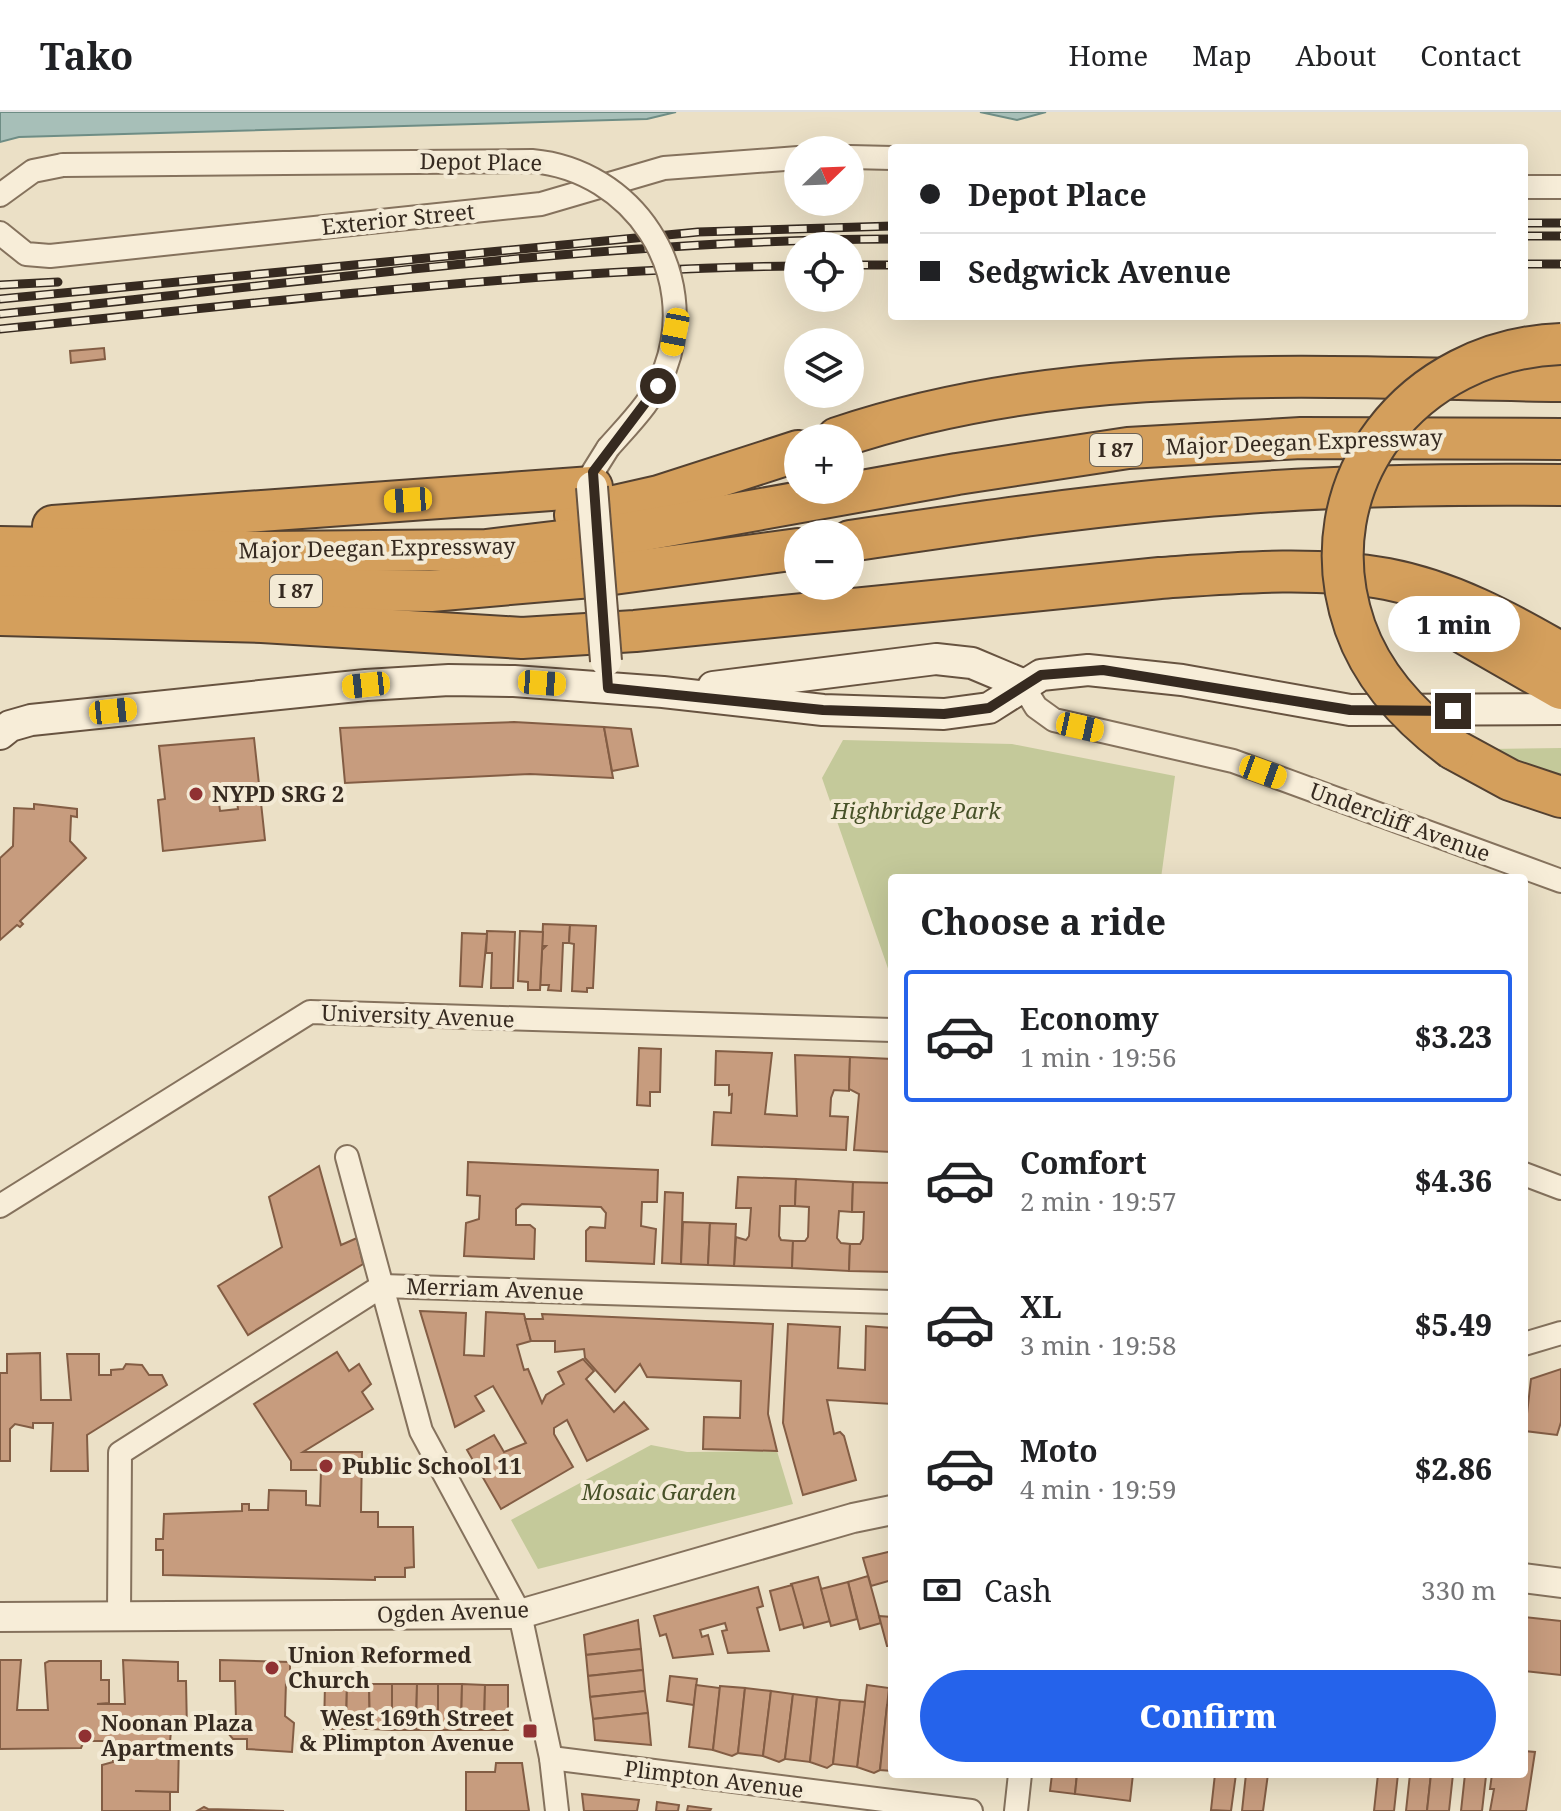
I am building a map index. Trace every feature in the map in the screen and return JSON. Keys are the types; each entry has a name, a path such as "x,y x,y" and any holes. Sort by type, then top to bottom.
{"highway":[{"path":"1561,344 1526,347 1491,356 1431,386 1387,429 1364,466 1353,495 1344,555 1348,599 1360,639 1401,703 1453,749 1510,780 1561,797"},
{"path":"864,431 961,404 1106,383 1252,377 1561,381"},
{"name":"Major Deegan Expressway","path":"0,547 486,550 628,533 999,467 1128,448 1301,438 1561,439"},
{"path":"356,551 630,504 784,455"},
{"path":"864,539 1059,511 1232,494 1406,485 1561,485"},
{"path":"0,532 111,520 592,487"},
{"name":"Major Deegan Expressway","path":"0,586 345,592 459,590 605,576 784,551"},
{"path":"0,615 262,622 536,638 635,631 1160,578 1268,573 1362,576 1412,585 1492,614 1556,682"}],"main road":[{"name":"Depot Place","path":"592,487 607,674"},
{"path":"663,692 936,659 972,663 1022,684"},
{"path":"0,734 10,726 31,720 366,685 607,674 663,692 823,710 934,714 989,708 1022,684 1053,672 1103,670 1350,710 1556,682"}],"street":[{"path":"864,157 888,158"},
{"name":"Exterior Street","path":"0,233 26,254 50,256 541,204 664,168 784,159"},
{"name":"Depot Place","path":"0,195 33,171 63,165 532,161 569,167 606,186 641,215 663,254 674,290 675,332 658,386 601,458 593,472 592,487"},
{"path":"1528,187 1561,187"},
{"name":"Undercliff Avenue","path":"1022,684 1036,707 1054,720 1233,761 1561,881"},
{"name":"University Avenue","path":"0,1206 310,1012 888,1030"},
{"path":"347,1157 421,1431 520,1614 551,1758 557,1811"},
{"path":"1528,1176 1561,1188"},
{"name":"Merriam Avenue","path":"119,1618 120,1453 382,1286 888,1302"},
{"path":"1528,1343 1561,1333"},
{"name":"Ogden Avenue","path":"0,1617 520,1614 853,1518 888,1511"},
{"path":"1528,1579 1561,1583"},
{"name":"Plimpton Avenue","path":"551,1758 971,1811"},
{"path":"1016,1811 1020,1778"}],"green space":[{"name":"Highbridge Park","path":"843,740 1012,744 1175,776 1162,874 888,874 888,968 822,778"},
{"path":"1561,748 1561,781 1488,749"},
{"name":"Mosaic Garden","path":"651,1445 687,1452 777,1451 793,1504 538,1569 511,1520"}],"water":[{"path":"0,112 676,112 647,119 19,137 0,142"},
{"path":"980,112 1046,112 1017,120"}],"building":[{"path":"104,348 105,359 71,363 70,351"},
{"path":"514,722 604,727 613,778 530,774 345,783 340,728"},
{"path":"604,727 631,729 638,766 612,771"},
{"name":"NYPD SRG 2","path":"254,738 265,840 163,851 158,800 165,799 159,746","holes":["236,793 238,809 220,811 218,795"]},
{"path":"34,804 77,809 77,817 71,816 70,841 86,858 20,921 23,924 20,927 17,925 0,940 0,858 13,846 14,808 34,809"},
{"path":"543,924 570,925 569,943 563,943 561,991 548,990 549,985 540,985 542,950 546,946 542,946"},
{"path":"570,925 596,926 593,988 587,988 587,992 572,991 574,944 569,943"},
{"path":"487,931 515,932 513,988 491,988 492,953 486,953"},
{"path":"520,931 543,932 540,990 528,990 528,982 518,981"},
{"path":"462,933 487,934 482,987 460,986"},
{"path":"639,1048 661,1049 660,1092 650,1092 650,1106 637,1105"},
{"path":"716,1051 772,1053 765,1114 797,1116 795,1055 850,1057 849,1091 834,1090 830,1116 848,1117 846,1150 712,1145 714,1112 731,1113 732,1094 729,1095 729,1085 715,1085"},
{"path":"850,1057 888,1059 888,1152 854,1150 859,1094 849,1089"},
{"path":"468,1162 658,1170 657,1202 642,1202 641,1226 656,1229 654,1264 586,1261 586,1231 590,1227 605,1228 606,1213 601,1207 522,1204 516,1209 516,1225 530,1225 535,1229 534,1259 464,1256 466,1223 479,1219 480,1196 467,1195"},
{"path":"319,1166 341,1245 357,1238 363,1264 248,1335 218,1286 282,1247 269,1197"},
{"path":"738,1177 796,1179 795,1206 780,1206 779,1236 781,1240 793,1241 792,1268 734,1266 736,1237 746,1240 749,1236 751,1208 736,1208"},
{"path":"796,1179 853,1182 852,1212 839,1211 837,1238 841,1243 850,1244 849,1271 792,1268 793,1241 805,1241 808,1237 809,1207 795,1206"},
{"path":"853,1182 888,1183 888,1272 849,1271 850,1244 860,1244 863,1239 864,1212 852,1212"},
{"path":"665,1192 683,1193 681,1264 662,1263"},
{"path":"683,1222 710,1223 708,1265 681,1264"},
{"path":"710,1223 736,1224 734,1266 708,1265"},
{"path":"420,1311 466,1313 464,1355 484,1356 486,1312 524,1314 531,1341 517,1345 524,1370 528,1369 542,1403 546,1395 564,1384 558,1372 583,1359 594,1371 586,1379 614,1412 624,1402 648,1429 587,1461 567,1420 554,1428 554,1434 573,1467 501,1509 467,1450 494,1435 504,1452 526,1443 493,1386 475,1396 484,1411 455,1427"},
{"path":"542,1314 773,1324 768,1414 777,1451 703,1449 704,1417 740,1418 741,1381 647,1377 640,1364 615,1392 585,1358 584,1349 555,1352 555,1341 531,1341 525,1319 543,1319"},
{"path":"788,1324 840,1327 838,1368 865,1370 866,1326 888,1328 888,1404 827,1400 834,1434 840,1432 844,1436 856,1480 803,1495 783,1423"},
{"name":"Public School 11","path":"337,1352 349,1371 359,1364 371,1384 362,1392 373,1409 303,1452 362,1452 361,1512 378,1512 378,1527 413,1527 414,1567 405,1568 405,1577 375,1577 375,1580 163,1575 163,1550 156,1550 156,1539 163,1539 164,1514 242,1511 242,1504 249,1504 249,1510 268,1510 269,1490 306,1491 306,1505 320,1506 321,1470 291,1470 291,1461 254,1404"},
{"path":"40,1353 41,1400 71,1400 67,1354 99,1354 99,1375 111,1375 111,1370 123,1369 126,1364 142,1365 149,1375 162,1375 167,1385 87,1435 88,1471 51,1471 53,1423 33,1423 33,1428 15,1424 10,1429 10,1461 0,1461 0,1373 7,1373 7,1354"},
{"path":"1561,1369 1561,1422 1557,1435 1528,1431 1531,1379"},
{"path":"888,1552 888,1581 871,1586 863,1558"},
{"path":"868,1576 881,1623 860,1629 848,1582"},
{"path":"818,1577 830,1621 804,1628 791,1584"},
{"path":"848,1582 857,1619 831,1626 821,1589"},
{"path":"792,1585 803,1624 780,1630 770,1591"},
{"path":"758,1587 763,1606 757,1608 769,1651 728,1653 722,1631 727,1630 725,1623 700,1630 702,1637 708,1635 713,1654 673,1658 666,1634 660,1636 654,1616"},
{"path":"879,1616 888,1617 887,1646"},
{"path":"1528,1617 1561,1621 1561,1675 1528,1671"},
{"path":"638,1620 641,1649 586,1655 584,1635"},
{"path":"641,1649 643,1670 588,1676 586,1655"},
{"name":"Noonan Plaza Apartments","path":"0,1660 21,1660 17,1710 48,1710 45,1663 49,1661 101,1661 101,1680 109,1680 109,1703 97,1704 125,1704 123,1660 178,1662 178,1681 186,1681 187,1731 171,1731 170,1742 179,1742 178,1792 135,1791 170,1792 170,1811 102,1811 102,1765 113,1762 113,1741 84,1741 81,1748 0,1749"},
{"path":"220,1660 290,1662 285,1716 294,1723 292,1752 247,1749 247,1739 233,1739 227,1732 227,1720 236,1720 235,1681 220,1681"},
{"path":"643,1670 645,1691 590,1697 588,1676"},
{"path":"670,1676 697,1679 694,1705 667,1701"},
{"path":"325,1684 347,1684 346,1729 324,1729"},
{"path":"347,1684 369,1684 370,1729 346,1729"},
{"path":"369,1684 392,1684 392,1730 370,1729"},
{"path":"392,1684 417,1684 416,1730 392,1730"},
{"path":"417,1684 438,1684 438,1730 416,1730"},
{"path":"438,1684 462,1684 461,1730 438,1730"},
{"path":"462,1684 485,1685 484,1730 461,1730"},
{"path":"485,1685 508,1685 508,1730 484,1730"},
{"path":"696,1685 720,1688 713,1750 689,1747"},
{"path":"867,1685 888,1688 880,1770 874,1773 857,1767"},
{"path":"720,1686 745,1688 738,1753 732,1756 713,1750"},
{"path":"745,1688 771,1691 763,1756 738,1753"},
{"path":"645,1691 648,1713 593,1719 590,1697"},
{"path":"771,1691 793,1694 785,1759 779,1762 763,1756"},
{"path":"793,1694 817,1697 810,1762 785,1759"},
{"path":"817,1697 840,1700 833,1764 827,1768 810,1762"},
{"path":"840,1700 865,1702 857,1767 833,1764"},
{"path":"887,1705 888,1705 888,1771 880,1770"},
{"path":"648,1713 651,1745 595,1740 593,1719"},
{"path":"1528,1751 1535,1752 1526,1811 1490,1811 1494,1789 1490,1789 1491,1778 1528,1778"},
{"path":"496,1763 522,1763 529,1811 466,1811 466,1772 495,1772"},
{"path":"1052,1778 1077,1778 1075,1794 1050,1791"},
{"path":"1077,1778 1133,1778 1130,1801 1075,1794"},
{"path":"1215,1778 1235,1778 1231,1811 1211,1810"},
{"path":"1246,1778 1267,1778 1263,1811 1242,1811"},
{"path":"1378,1778 1398,1778 1394,1811 1374,1811"},
{"path":"1410,1778 1431,1778 1427,1811 1406,1811"},
{"path":"1431,1778 1453,1778 1449,1811 1427,1811"},
{"path":"1465,1778 1486,1778 1482,1811 1461,1811"},
{"path":"582,1794 639,1800 637,1811 584,1811"},
{"path":"657,1802 679,1805 678,1811 656,1811"},
{"path":"688,1806 711,1809 687,1811"},
{"path":"204,1807 208,1809 284,1811 197,1811"}],"railway":[{"path":"1528,223 1561,223"},
{"path":"0,299 698,232 888,226"},
{"path":"1528,236 1561,236"},
{"path":"0,314 557,255 780,241 888,239"},
{"path":"1528,264 1561,264"},
{"path":"864,265 888,265"},
{"path":"0,329 498,280 784,266"},
{"path":"0,285 58,282"}],"place":[{"name":"NYPD SRG 2","path":"196,794"},
{"name":"Public School 11","path":"326,1466"},
{"name":"Union Reformed Church","path":"272,1668"},
{"name":"West 169th Street & Plimpton Avenue","path":"530,1731"},
{"name":"Noonan Plaza Apartments","path":"85,1736"}],"route":[{"path":"658,386 593,472 608,688 823,710 944,714 989,708 1022,684 1041,675 1103,670 1182,680 1350,710 1453,711"}]}
